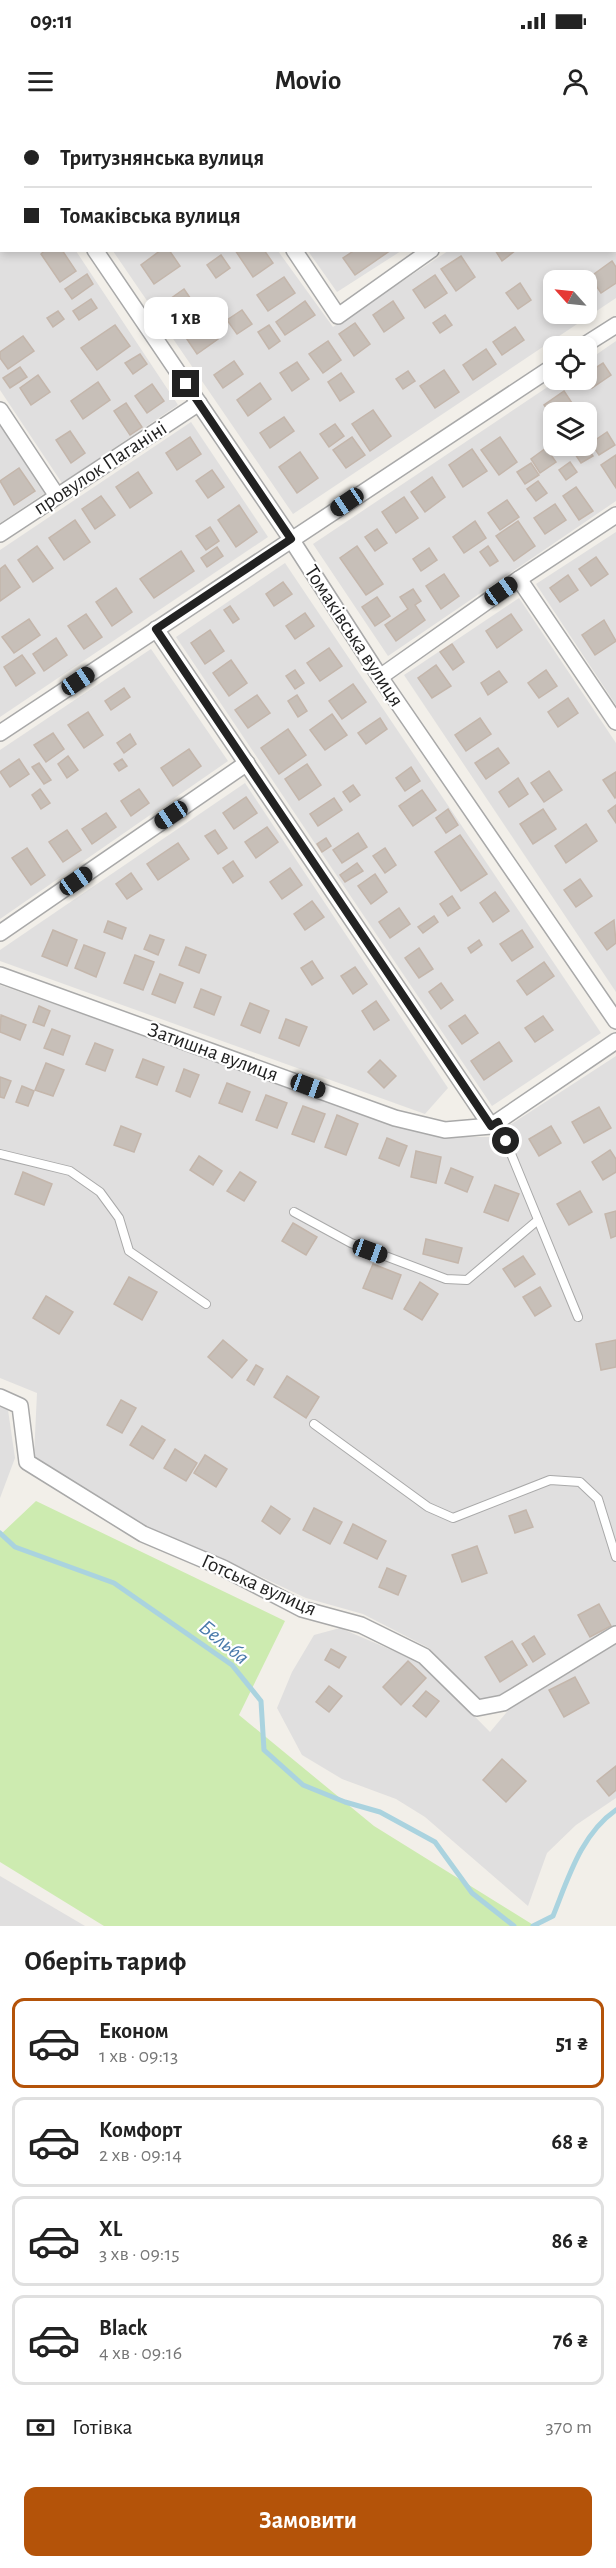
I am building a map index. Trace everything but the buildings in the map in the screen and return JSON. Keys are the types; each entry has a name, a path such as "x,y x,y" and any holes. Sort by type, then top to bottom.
{"street":[{"name":"Томаківська вулиця","path":"96,252 291,539 380,676 616,1021"},
{"path":"295,252 338,316 428,252"},
{"path":"597,337 616,325"},
{"path":"0,733 543,373"},
{"name":"провулок Паганіні","path":"0,534 199,403"},
{"path":"0,410 57,496"},
{"path":"380,676 616,515"},
{"path":"519,579 616,722"},
{"path":"156,629 494,1124"},
{"path":"0,933 247,763"},
{"name":"Затишна вулиця","path":"0,975 395,1118 446,1130 494,1124 616,1041"},
{"name":"Готська вулиця","path":"0,1397 20,1406 27,1462 143,1534 223,1568 302,1609 361,1625 424,1656 477,1708 503,1703 616,1634"}],"lane":[{"path":"494,1124 538,1220 578,1317"},
{"path":"0,1154 70,1171 100,1192 119,1218 129,1251 206,1304"},
{"path":"294,1212 351,1243 446,1279 466,1280 538,1220"},
{"path":"314,1424 428,1508 453,1518 550,1480 580,1482 598,1500 616,1557"}],"shaded area":[{"path":"0,252 77,252 178,405 62,483 0,390"},
{"path":"114,252 279,252 333,327 446,252 616,252 616,298 597,311 597,270 543,270 543,324 577,324 559,336 543,336 543,347 293,514"},
{"path":"309,252 399,252 337,292"},
{"path":"616,341 616,501 388,656 313,544 543,390 597,390 597,354"},
{"path":"191,422 268,537 0,717 0,550"},
{"path":"0,424 45,493 0,523"},
{"path":"616,532 616,705 536,584"},
{"path":"285,563 601,1033 492,1106 176,637"},
{"path":"519,598 616,743 616,992 404,675"},
{"path":"151,649 228,761 0,919 0,750"},
{"path":"245,783 448,1088 425,1114 0,961 0,950"},
{"path":"0,985 396,1124 446,1137 489,1137 616,1056 616,1627 484,1704 429,1648 363,1614 306,1598 219,1557 143,1526 34,1456 37,1393 0,1378"},
{"path":"0,1406 8,1410 15,1458 0,1498"},
{"path":"340,1628 422,1663 490,1732 512,1706 616,1642 616,1798 576,1825 547,1853 528,1906 425,1817 396,1799 342,1779 302,1755 277,1708 292,1672 314,1635"},
{"path":"0,1876 85,1926 0,1926"}],"green space":[{"path":"36,1501 285,1621 239,1715 374,1826 535,1926 104,1926 0,1862 0,1535"}],"waterway":[{"name":"Бельба","path":"0,1533 15,1547 114,1583 232,1665 261,1701 264,1750 303,1785 345,1802 380,1812 435,1842 472,1893 514,1926"},
{"path":"533,1926 553,1916 570,1873 585,1844 604,1820 616,1810"}],"route":[{"path":"186,384 291,539 156,629 491,1126 498,1122 506,1141"}]}
